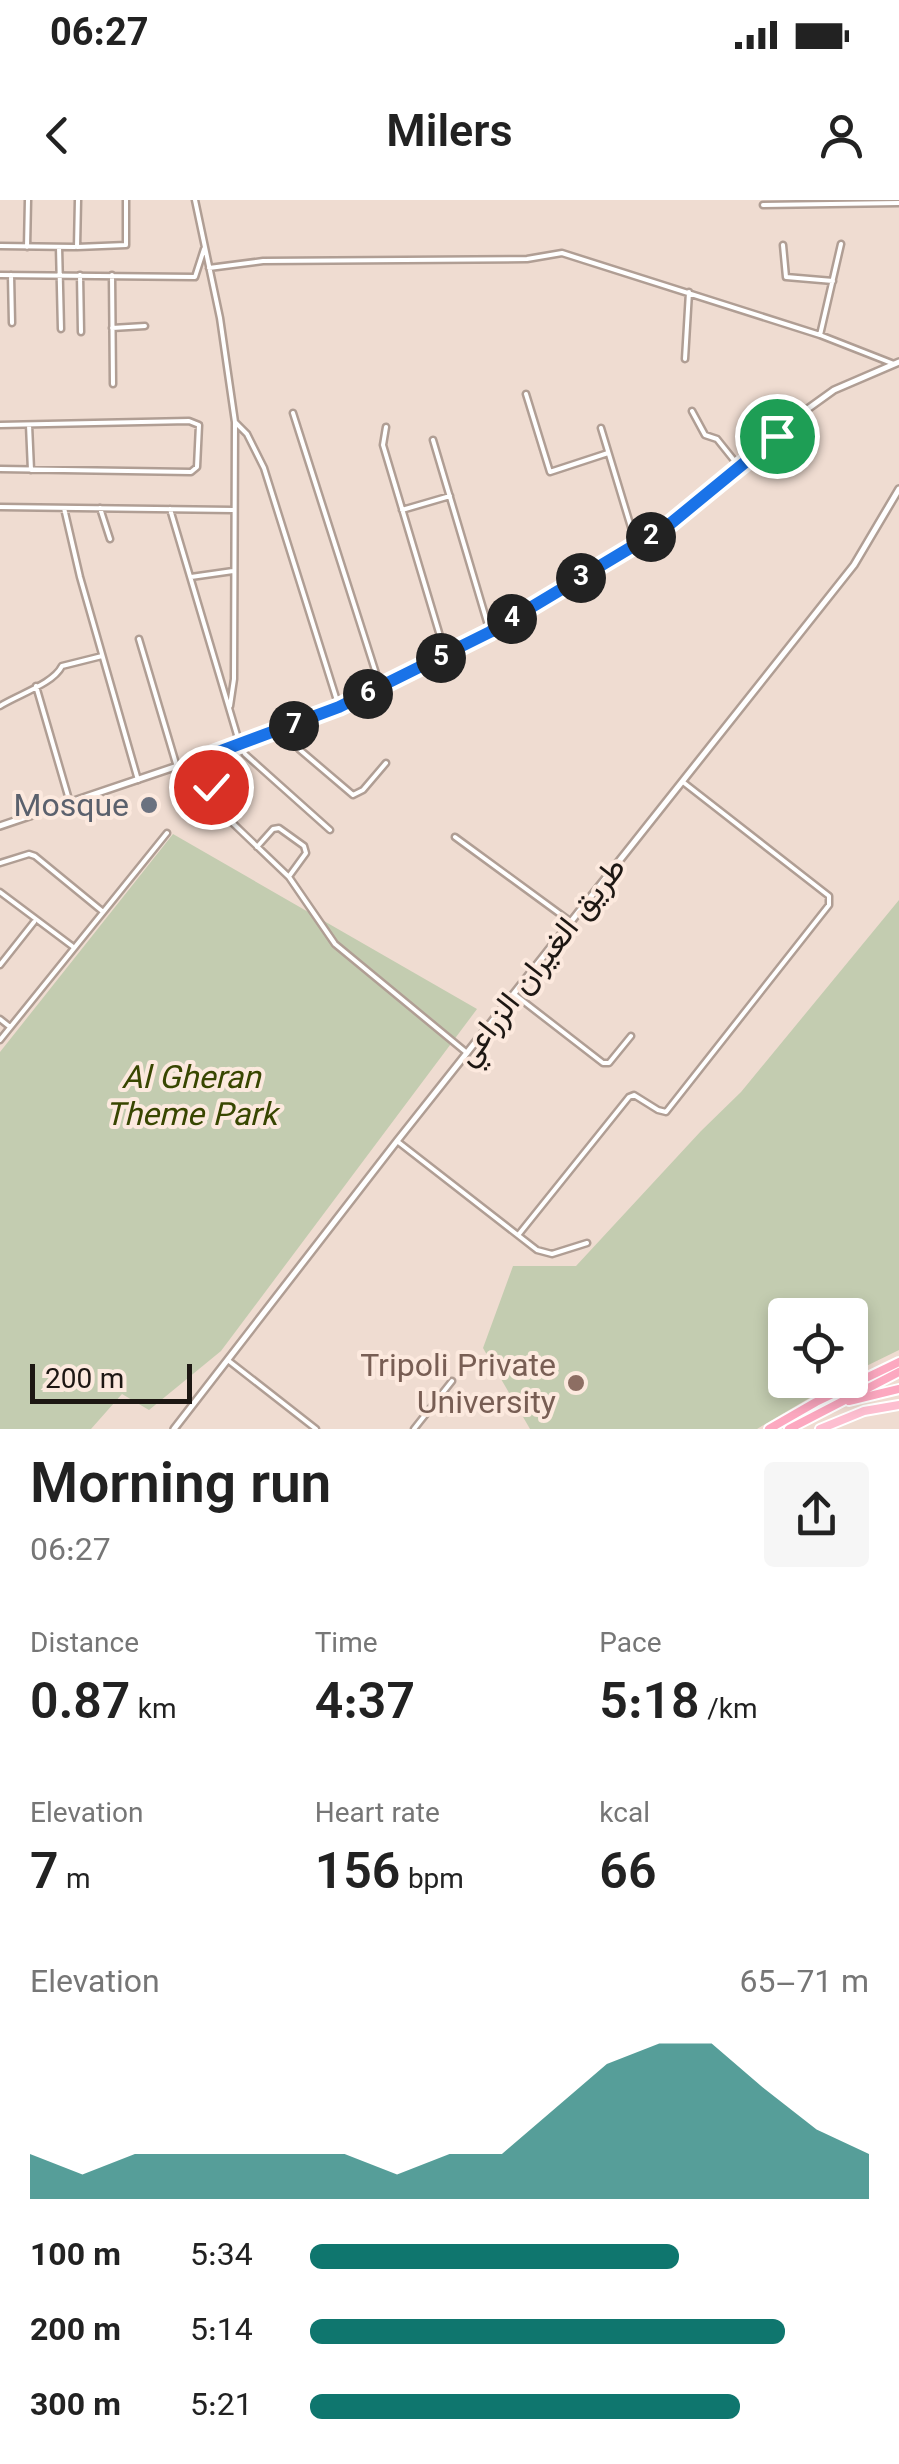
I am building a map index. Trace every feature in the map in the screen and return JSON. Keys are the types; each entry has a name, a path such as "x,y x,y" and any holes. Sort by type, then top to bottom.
{"highway":[{"path":"769,1429 899,1362"},
{"path":"789,1429 899,1372"},
{"path":"821,1410 899,1389"}],"main road":[{"path":"820,1429 864,1412 899,1405"}],"street":[{"path":"27,247 28,200"},
{"path":"77,247 78,200"},
{"path":"0,246 126,246 126,200"},
{"path":"195,200 235,422 234,679 230,706"},
{"path":"763,205 899,203"},
{"path":"820,334 841,244"},
{"path":"783,246 786,276 833,281"},
{"path":"59,247 61,329"},
{"path":"0,275 195,277 205,248"},
{"path":"209,268 263,261 527,259 562,253 820,334 896,363"},
{"path":"11,275 12,323"},
{"path":"80,275 81,332"},
{"path":"112,276 113,384"},
{"path":"684,359 689,292"},
{"path":"112,328 145,326"},
{"path":"0,826 284,730 381,689 446,656 637,546 741,469 834,390 896,363"},
{"path":"526,394 550,472 608,454"},
{"path":"692,411 706,436 717,438 741,469"},
{"path":"294,413 381,689"},
{"path":"0,425 189,420 198,425 197,466 191,472 0,470"},
{"path":"235,422 247,434 264,468 339,707"},
{"path":"29,424 31,470"},
{"path":"386,427 383,445 446,656"},
{"path":"600,428 637,546"},
{"path":"433,440 490,632"},
{"name":"طريق الغيران الزراعي","path":"174,1429 397,1141 854,566 899,489"},
{"path":"402,510 450,496"},
{"path":"0,507 233,510"},
{"path":"64,508 138,780"},
{"path":"100,508 110,539"},
{"path":"170,509 240,746 330,830"},
{"path":"191,577 233,571"},
{"path":"139,639 177,766"},
{"path":"0,706 55,678 62,666 102,656"},
{"path":"36,686 70,803"},
{"path":"284,730 299,749 353,795 363,790 386,763"},
{"path":"191,762 211,787 218,808 288,876 335,944 467,1053"},
{"path":"519,1234 629,1097 666,1112 829,905 828,896 682,781"},
{"path":"257,847 273,829 279,828 304,846 306,853 288,876"},
{"path":"0,1040 167,833"},
{"path":"456,836 570,922"},
{"path":"0,863 29,854 36,856 102,911"},
{"path":"0,892 73,947"},
{"path":"0,965 35,920"},
{"path":"514,994 603,1064 610,1063 632,1036"},
{"path":"0,1019 10,1027"},
{"path":"397,1141 545,1254 587,1243"},
{"path":"228,1360 316,1429"},
{"path":"414,1429 452,1381"}],"green space":[{"name":"Al Gheran Theme Park","path":"173,834 477,1009 221,1351 149,1410 122,1394 91,1429 0,1429 0,1052"},
{"path":"899,900 899,1350 868,1365 868,1298 768,1298 768,1398 810,1398 757,1429 530,1429 483,1348 513,1266 576,1266 741,1092"}],"place":[{"name":"Mosque","path":"149,805"},
{"name":"Tripoli Private University","path":"576,1383"}],"route":[{"path":"211,787 191,762 284,730 381,689 490,632 670,524 777,436"}]}
